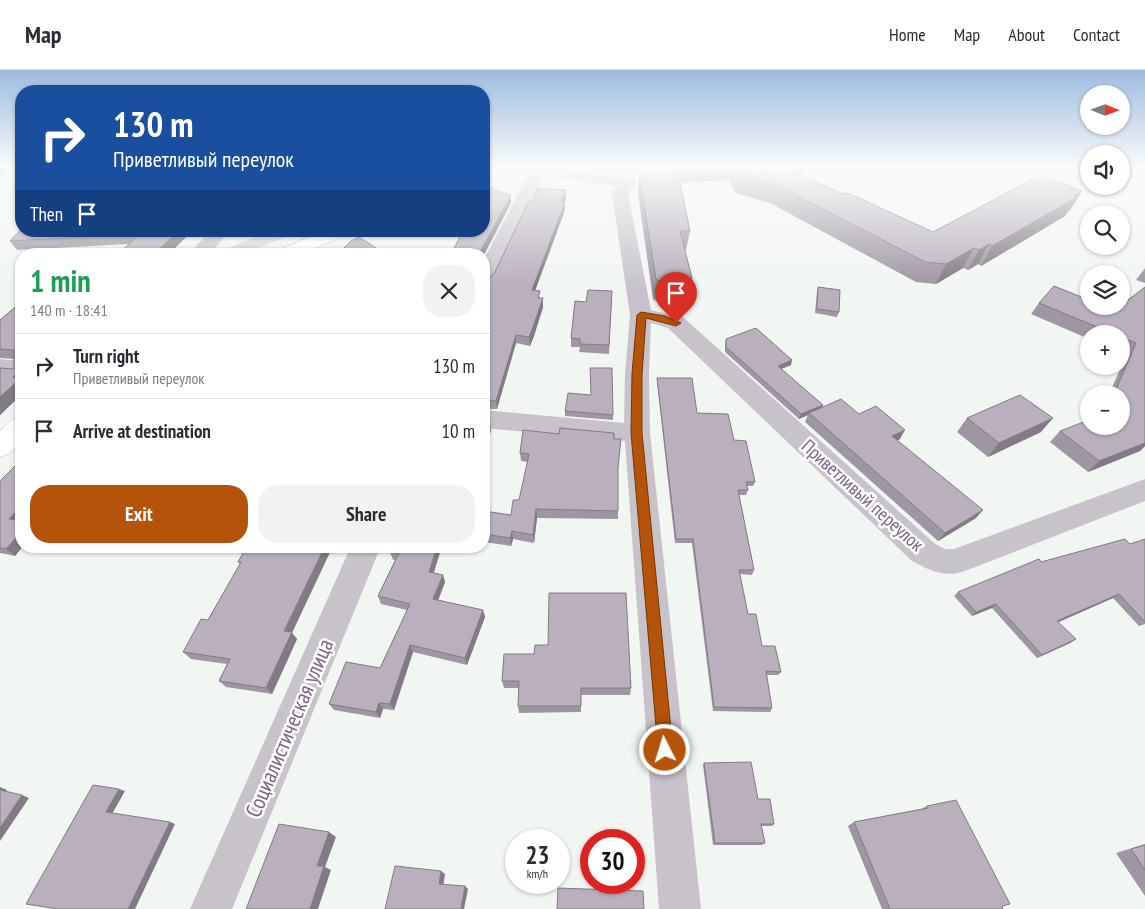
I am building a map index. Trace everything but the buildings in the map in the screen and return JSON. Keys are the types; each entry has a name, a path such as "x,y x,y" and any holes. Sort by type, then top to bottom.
{"main road":[{"path":"300,248 325,237"},
{"path":"0,447 15,432"}],"street":[{"path":"490,267 517,207"},
{"path":"622,207 641,315 637,374 637,433 680,909"},
{"path":"204,248 215,237"},
{"name":"Приветливый переулок","path":"641,315 662,318 676,323 922,552 941,562 954,562 1145,490"},
{"path":"0,367 15,368"},
{"path":"490,420 637,433"},
{"name":"Социалистическая улица","path":"211,909 363,553"}],"shaded area":[{"path":"255,237 285,237 259,248 228,248"}],"route":[{"path":"665,750 637,433 637,374 641,315 662,318 676,323"}]}
